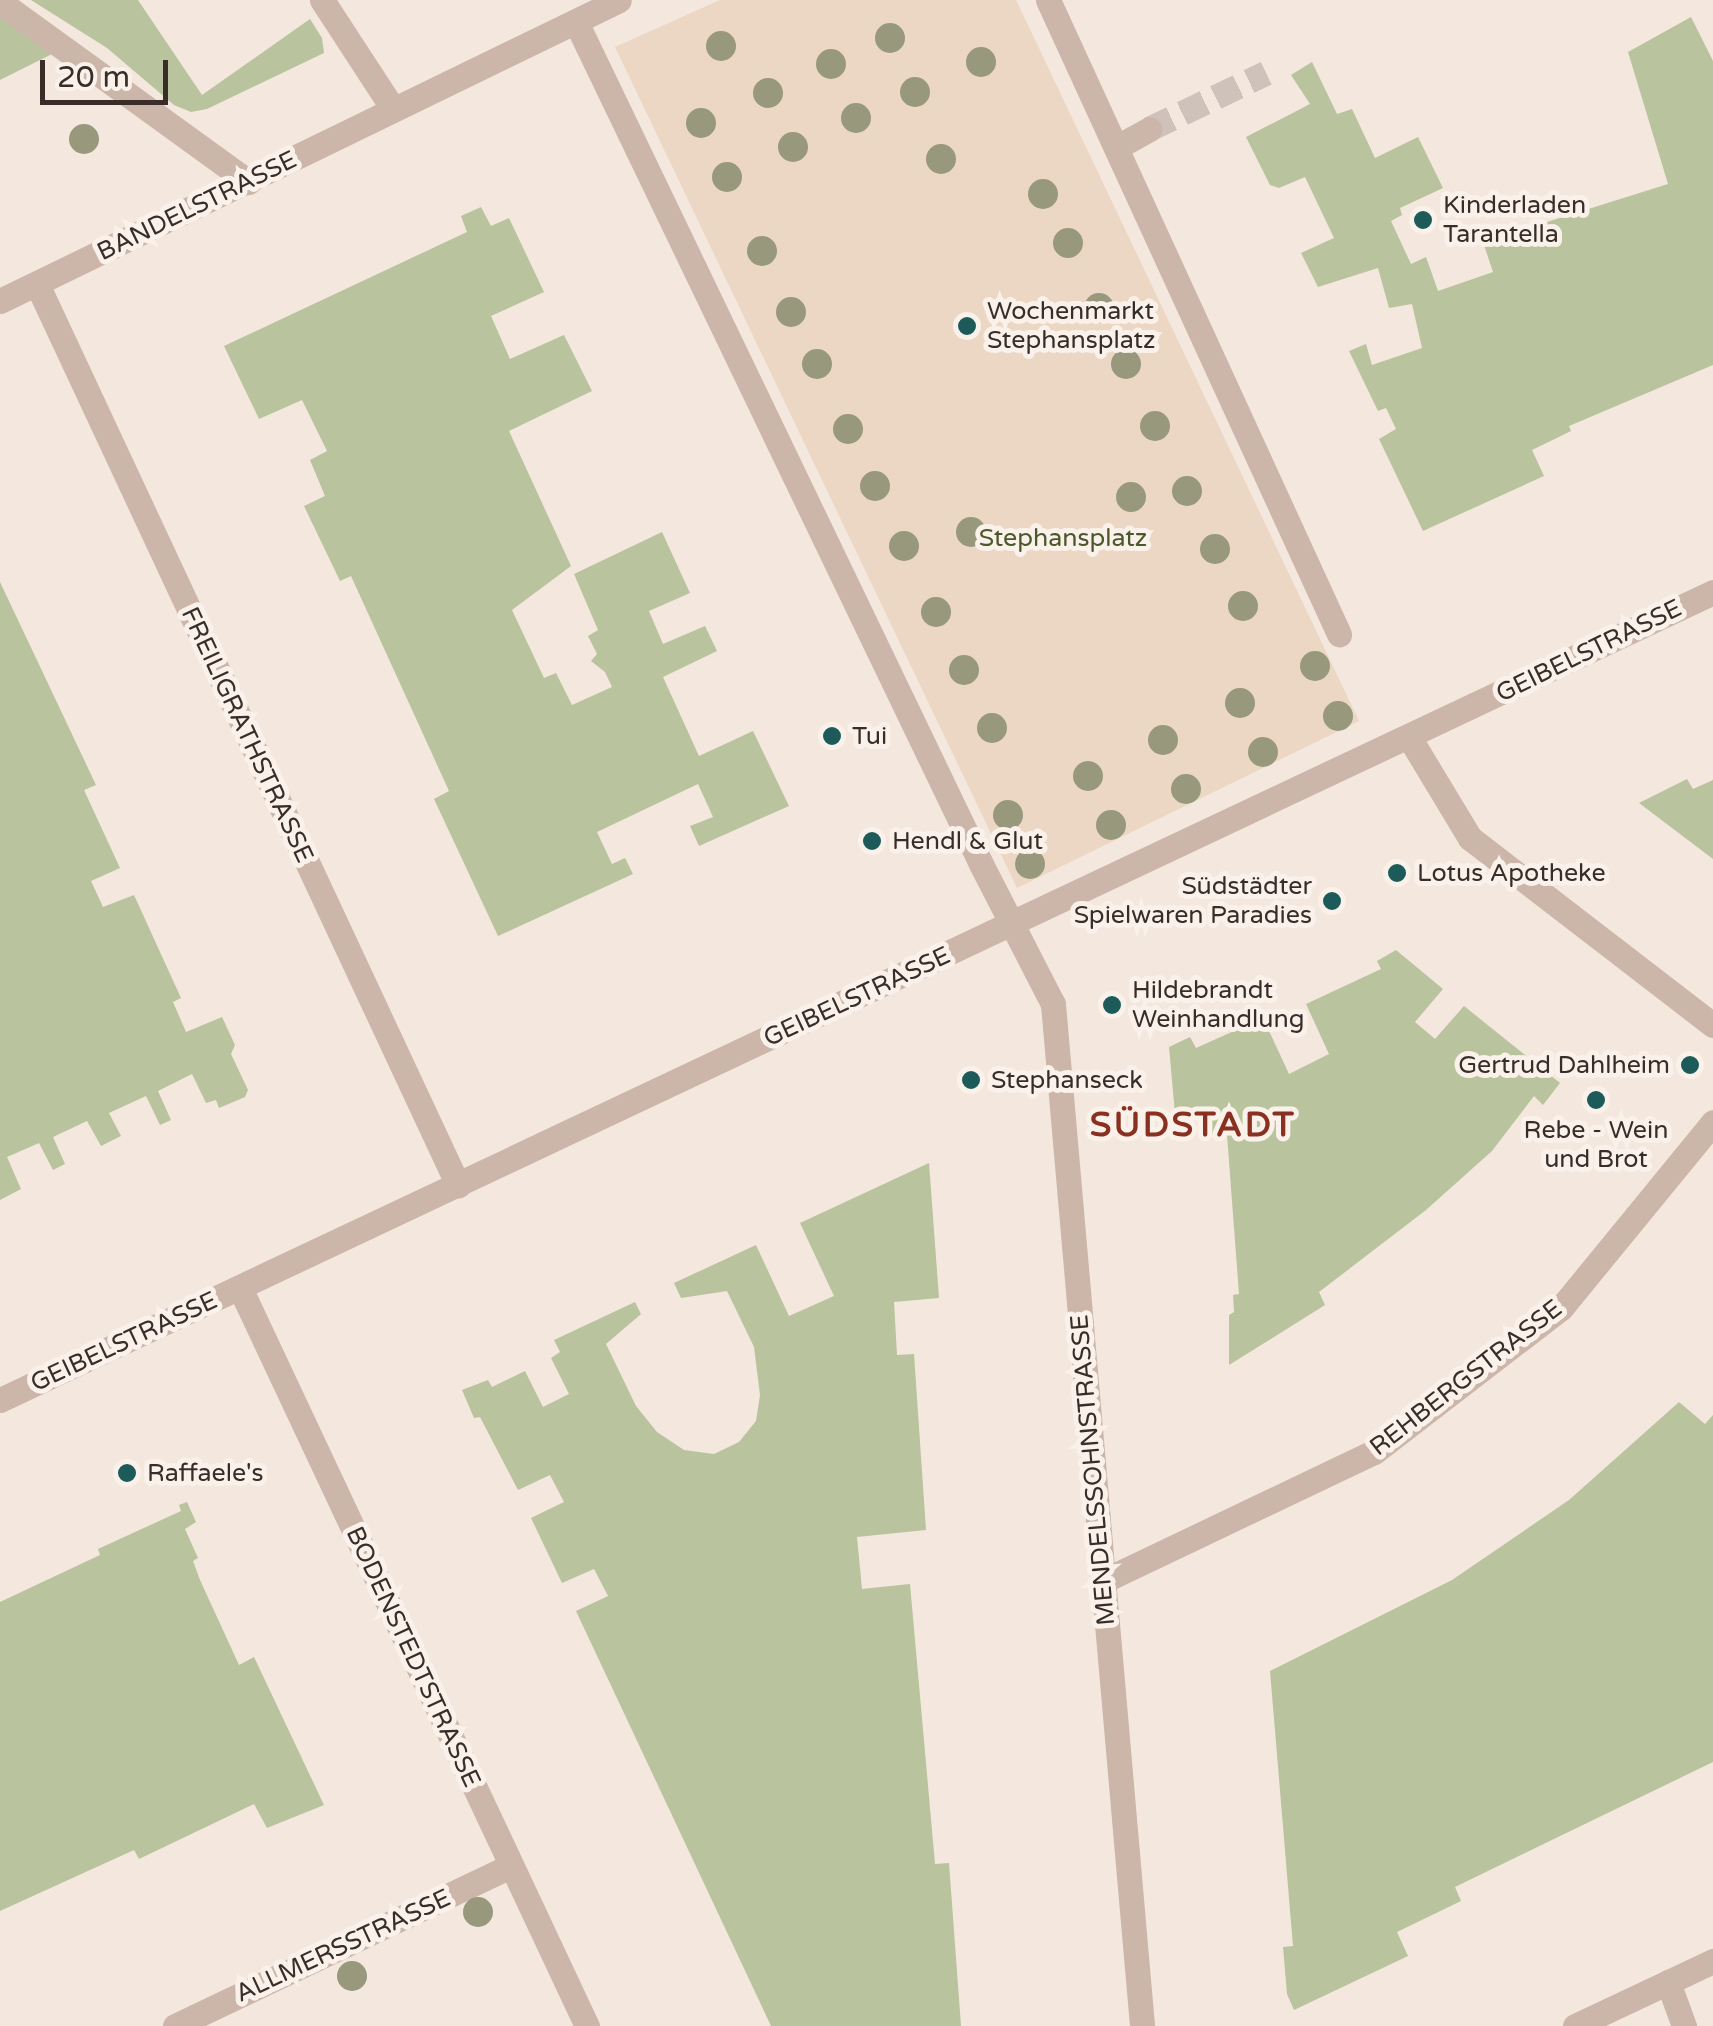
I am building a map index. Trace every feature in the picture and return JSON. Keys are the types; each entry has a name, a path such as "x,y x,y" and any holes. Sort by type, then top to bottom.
{"street":[{"path":"322,0 394,110"},
{"name":"BANDELSTRASSE","path":"0,301 620,0"},
{"path":"1048,0 1340,634"},
{"path":"0,2 249,182"},
{"path":"576,22 1011,924"},
{"path":"1118,146 1149,130"},
{"name":"FREILIGRATHSTRASSE","path":"37,284 458,1185"},
{"name":"GEIBELSTRASSE","path":"0,1400 1713,592"},
{"path":"1408,737 1470,838 1713,1025"},
{"name":"MENDELSSOHNSTRASSE","path":"1011,924 1053,1004 1142,2026"},
{"name":"REHBERGSTRASSE","path":"1103,1581 1374,1452 1561,1308 1713,1122"},
{"name":"BODENSTEDTSTRASSE","path":"240,1288 587,2026"},
{"name":"ALLMERSSTRASSE","path":"175,2026 510,1866"},
{"path":"1575,2026 1713,1961"},
{"path":"1668,1982 1684,2026"}],"green space":[{"path":"31,0 138,0 202,95 310,19 322,38 324,53 207,109 191,112 174,105 107,48"},
{"path":"0,2 62,49 0,80"},
{"path":"1691,17 1713,61 1713,365 1569,426 1571,431 1532,450 1544,476 1423,531 1379,439 1396,429 1386,408 1378,411 1349,351 1366,344 1372,365 1422,348 1412,304 1389,308 1378,268 1318,287 1301,253 1334,238 1305,177 1279,188 1270,185 1246,137 1310,104 1291,75 1312,62 1337,114 1352,109 1375,158 1418,137 1443,188 1400,208 1402,215 1391,221 1411,264 1426,257 1438,291 1493,272 1483,242 1668,184 1628,52"},
{"path":"481,207 491,226 509,218 544,292 491,316 510,359 564,335 592,391 509,431 571,566 512,610 544,678 556,673 572,705 612,687 605,672 591,661 597,654 588,636 598,630 574,574 662,532 690,593 649,611 663,644 705,626 717,651 663,677 699,756 753,731 789,806 699,846 690,826 713,817 698,784 597,832 612,864 625,858 633,874 498,936 434,799 449,791 351,576 340,581 304,506 325,496 310,460 327,451 302,400 259,419 224,346 467,232 461,216"},
{"path":"0,582 96,785 84,790 120,868 91,881 103,907 134,895 181,998 173,1002 186,1032 222,1017 235,1045 231,1054 248,1090 245,1097 219,1108 216,1100 206,1103 192,1074 158,1091 171,1120 160,1125 146,1096 109,1113 121,1136 101,1146 87,1121 53,1137 65,1164 53,1170 39,1143 7,1157 21,1189 0,1200"},
{"path":"1687,779 1693,789 1713,780 1713,859 1639,803"},
{"path":"1396,950 1443,989 1415,1022 1435,1039 1464,1006 1560,1083 1543,1105 1534,1096 1492,1151 1426,1210 1319,1292 1325,1305 1229,1365 1229,1315 1234,1312 1233,1295 1239,1294 1227,1135 1209,1135 1206,1110 1175,1114 1169,1047 1190,1037 1196,1048 1263,1018 1289,1074 1329,1054 1306,1004 1381,969 1377,961"},
{"path":"929,1163 939,1298 894,1302 897,1355 914,1354 926,1530 857,1537 862,1589 910,1584 935,1864 949,1863 961,2026 771,2026 576,1611 608,1596 594,1569 562,1583 531,1518 564,1502 550,1475 518,1490 480,1417 474,1418 462,1390 488,1380 492,1387 525,1371 543,1407 569,1394 551,1358 560,1352 554,1340 635,1302 641,1314 606,1344 636,1406 657,1432 684,1450 714,1454 739,1442 756,1421 760,1395 754,1347 727,1291 681,1298 674,1283 756,1245 789,1316 834,1296 800,1223"},
{"path":"1679,1402 1705,1424 1713,1415 1713,1762 1455,1887 1461,1901 1397,1932 1408,1956 1294,2010 1287,1994 1283,1947 1293,1946 1270,1671 1452,1580 1569,1500"},
{"path":"187,1502 196,1522 185,1529 198,1558 193,1561 200,1580 239,1665 254,1657 324,1805 267,1828 254,1804 139,1859 134,1850 0,1911 0,1602 100,1555 98,1549 181,1511 179,1505"}],"shaded area":[{"name":"Stephansplatz","path":"720,0 1016,0 1359,721 1017,888 615,47"}],"tunnel":[{"path":"1149,129 1266,73"}],"place":[{"name":"Kinderladen Tarantella","path":"1423,220"},
{"name":"Wochenmarkt Stephansplatz","path":"967,326"},
{"name":"Tui","path":"832,736"},
{"name":"Hendl & Glut","path":"872,841"},
{"name":"Lotus Apotheke","path":"1397,873"},
{"name":"Südstädter Spielwaren Paradies","path":"1332,901"},
{"name":"Hildebrandt Weinhandlung","path":"1112,1005"},
{"name":"Gertrud Dahlheim","path":"1690,1065"},
{"name":"Stephanseck","path":"971,1080"},
{"name":"Rebe - Wein und Brot","path":"1596,1100"},
{"name":"Raffaele's","path":"127,1473"}],"district":[{"name":"SÜDSTADT","path":"1193,1125"}]}
